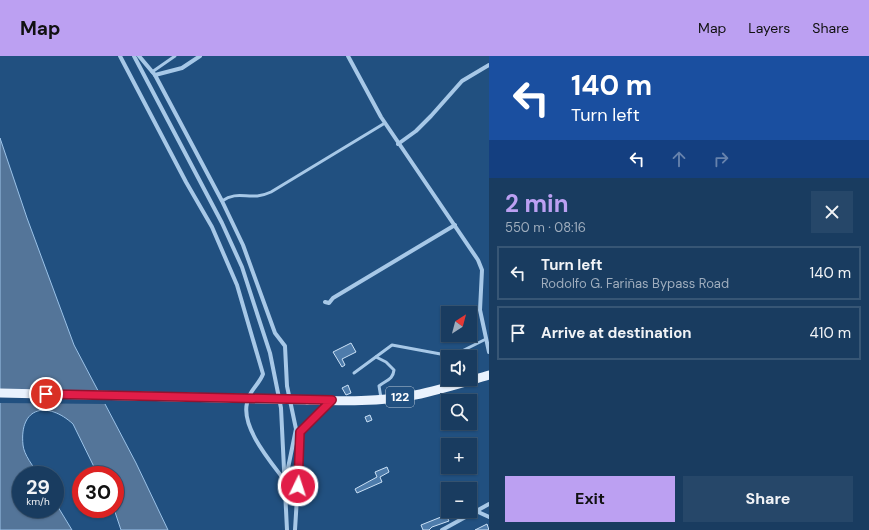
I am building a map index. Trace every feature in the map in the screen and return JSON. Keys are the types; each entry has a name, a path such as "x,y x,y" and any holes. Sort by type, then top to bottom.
{"main road":[{"name":"122","path":"0,393 308,400 381,399 415,395 489,375"}],"street":[{"path":"120,56 186,182 212,227 237,285 263,374 261,379 251,390 247,402 246,418 261,448 286,481"},
{"path":"134,56 222,223 242,266 270,353 281,408 286,481 287,530"},
{"path":"139,56 154,74 222,201 243,245 274,333 285,346 287,386 296,429 286,481"},
{"path":"154,74 182,68 200,56"},
{"path":"348,56 384,123 476,255 482,270 480,310 488,338 489,352"},
{"path":"398,144 416,131 462,81 489,65"},
{"path":"325,302 329,303 334,298 455,225"},
{"path":"295,437 332,400"},
{"path":"295,530 300,432"},
{"path":"477,510 489,504"},
{"path":"477,511 489,517"},
{"path":"442,530 463,518"}],"lane":[{"path":"154,74 174,56"},
{"path":"222,201 232,195 255,197 271,192 384,123"},
{"path":"354,372 389,347 396,344 438,355 452,354 488,338"},
{"path":"376,356 386,362 394,370 394,376 389,381 379,386 381,399"}],"water":[{"path":"0,138 27,218 74,345 136,463 168,530 121,530 117,518 124,518 124,466 94,466 73,424 54,412 45,410 37,411 30,415 23,432 23,445 25,453 33,466 12,466 12,518 64,517 72,530 0,530"}],"pier":[{"path":"0,391 101,393 107,404 0,403"}],"building":[{"path":"351,343 356,352 342,359 345,365 342,367 333,352"},
{"path":"348,385 351,393 346,395 342,388"},
{"path":"370,415 372,420 367,422 365,417"},
{"path":"387,467 389,472 380,477 382,482 357,493 355,489 377,477 375,472"},
{"path":"441,517 448,518 449,521 432,527 429,530 423,530 421,525"},
{"path":"487,524 489,530 475,530"}],"route":[{"path":"46,394 332,400 300,432 298,486"}]}
